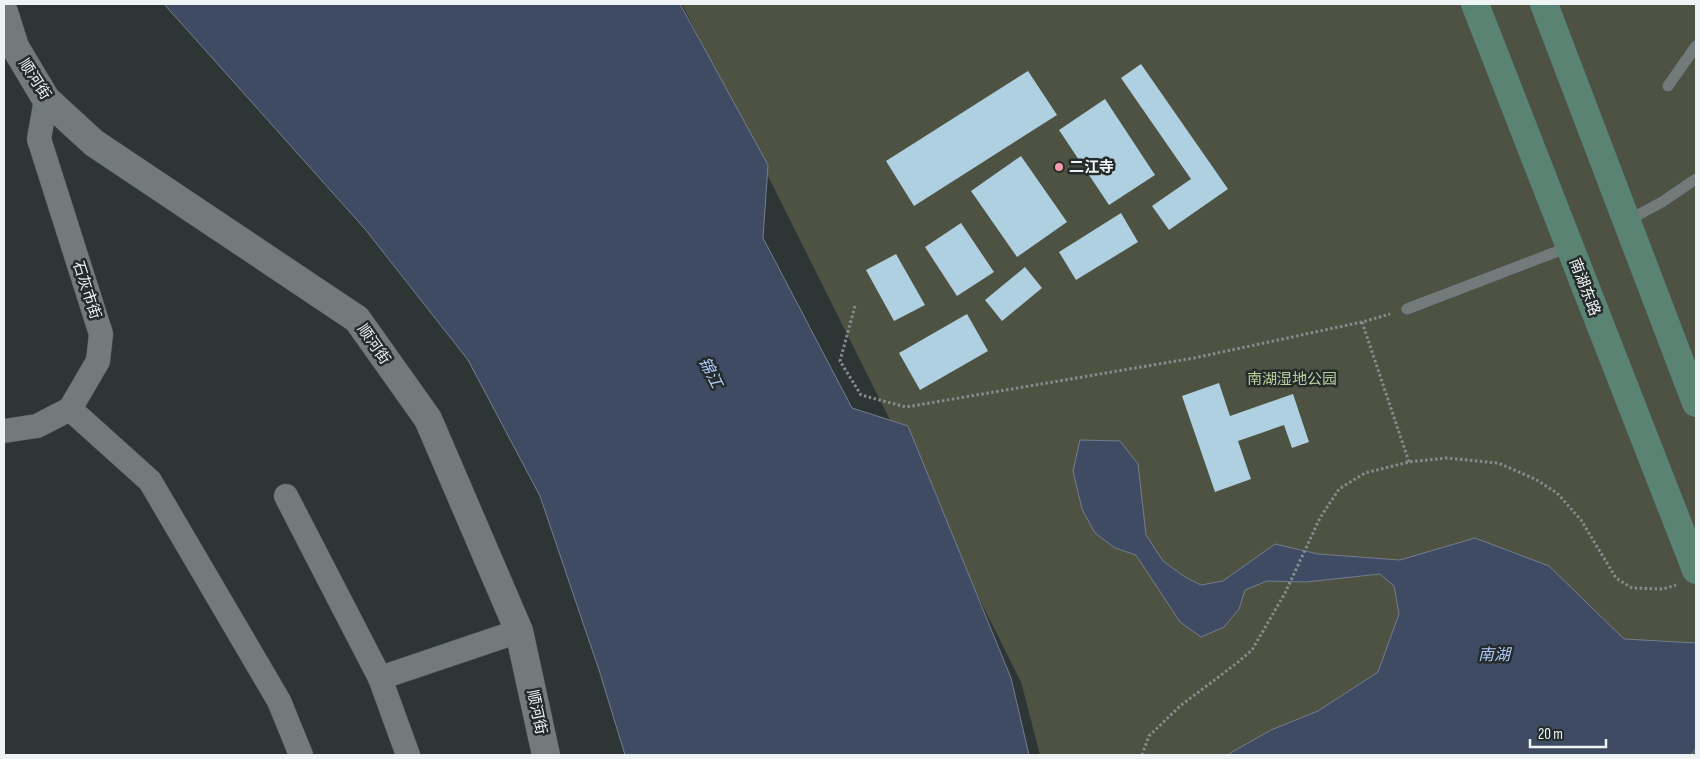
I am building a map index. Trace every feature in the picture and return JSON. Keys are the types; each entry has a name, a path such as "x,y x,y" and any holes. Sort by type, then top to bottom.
{"main road":[{"name":"南湖东路","path":"1475,4 1569,247 1688,577"},
{"path":"1544,4 1696,402"}],"street":[{"name":"顺河街","path":"4,12 15,47 46,99 94,143 356,319 428,420 519,631 546,755"},
{"name":"石灰市街","path":"46,99 39,139 102,334 98,361 70,410"},
{"path":"4,431 37,426 70,410 150,481 280,701 301,755"},
{"path":"286,496 380,678 408,755"},
{"path":"380,678 519,631"}],"lane":[{"path":"1668,86 1696,46"},
{"path":"1627,222 1662,202 1696,178"},
{"path":"1407,309 1569,247"}],"path":[{"path":"855,306 840,361 861,395 906,407 1194,358 1362,322 1407,309"},
{"path":"1362,322 1409,462"},
{"path":"1142,755 1149,736 1180,706 1237,664 1252,650 1285,593 1320,518 1339,489 1365,473 1409,462 1446,458 1498,462 1528,476 1557,493 1581,520 1616,578 1632,588 1663,589 1688,577"}],"green space":[{"name":"南湖湿地公园","path":"682,4 1696,4 1696,755 1040,755 1021,682"}],"water":[{"name":"锦江","path":"164,4 680,4 768,165 763,238 852,408 908,426 1011,678 1029,755 625,755 600,673 540,496 468,360 365,229"},
{"name":"南湖","path":"1080,440 1120,441 1138,464 1146,535 1163,561 1185,577 1201,585 1223,581 1275,544 1318,554 1400,560 1475,538 1549,566 1624,639 1696,643 1696,748 1691,755 1227,755 1271,730 1318,711 1378,672 1399,614 1394,586 1380,574 1306,582 1267,581 1245,590 1239,609 1224,627 1201,637 1180,622 1136,555 1115,548 1095,533 1082,509 1073,471"}],"building":[{"path":"1141,64 1228,189 1169,230 1152,206 1191,179 1121,78"},
{"path":"1028,71 1057,115 914,206 886,161"},
{"path":"1105,99 1155,175 1109,205 1059,130"},
{"path":"1021,156 1067,222 1017,257 971,191"},
{"path":"1121,213 1138,242 1076,280 1059,252"},
{"path":"961,223 994,272 957,296 925,247"},
{"path":"896,254 925,305 894,321 866,270"},
{"path":"1025,267 1042,288 1002,321 985,300"},
{"path":"967,314 988,351 920,390 899,353"},
{"path":"1219,383 1230,416 1293,394 1309,442 1292,448 1284,425 1238,441 1251,479 1215,492 1182,396"}],"place":[{"name":"二江寺","path":"1059,167"}]}
